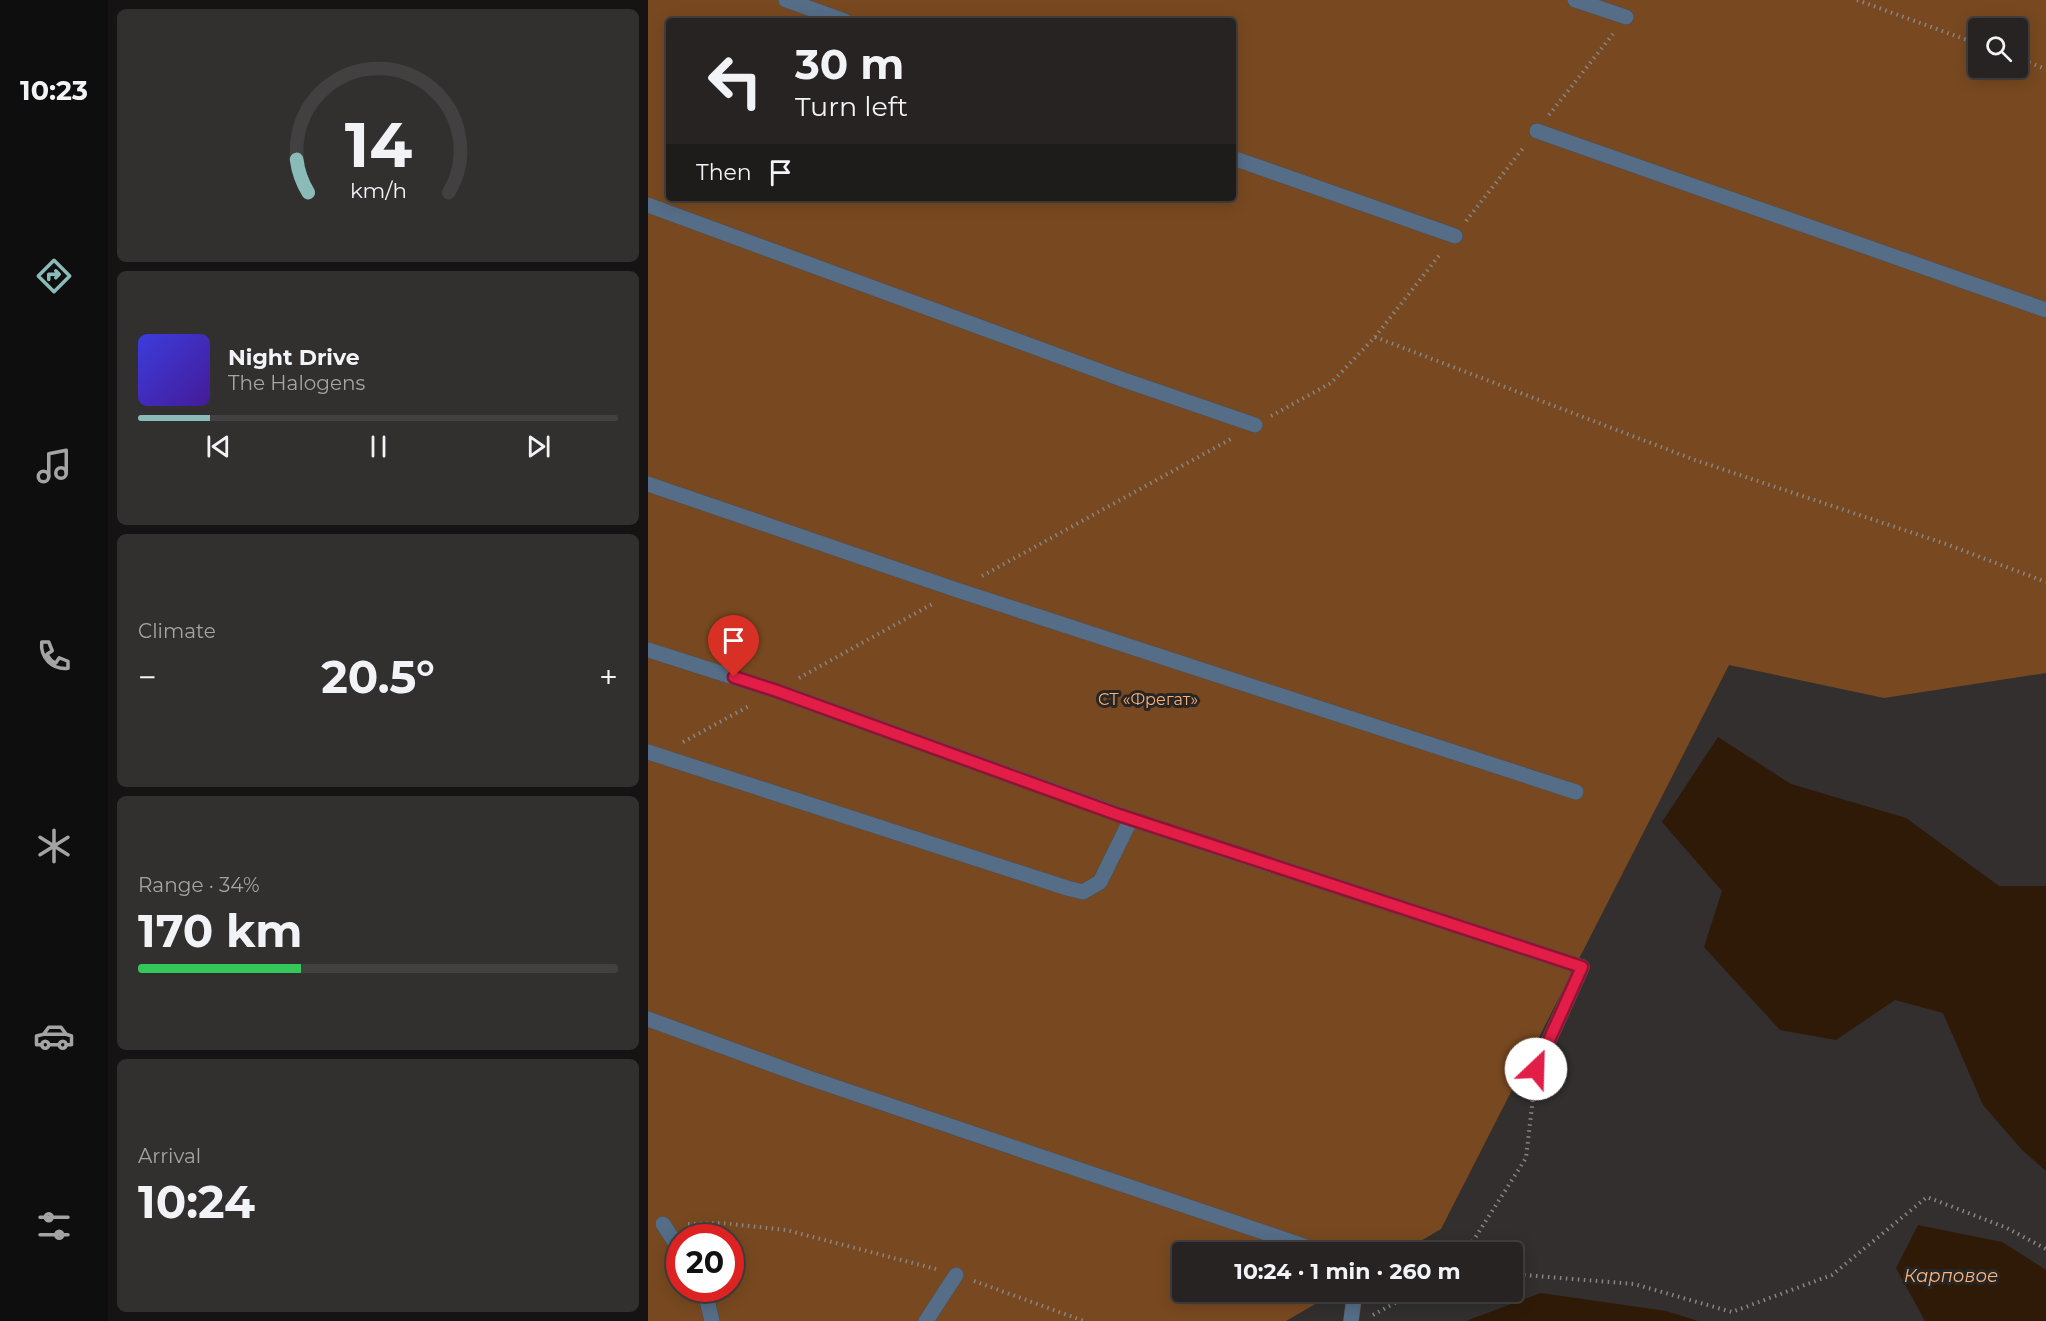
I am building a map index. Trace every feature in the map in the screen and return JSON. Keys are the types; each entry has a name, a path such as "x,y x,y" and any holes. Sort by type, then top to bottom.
{"street":[{"path":"786,0 837,18"},
{"path":"1575,0 1626,17"},
{"path":"1537,131 2046,310"},
{"path":"1236,159 1455,236"},
{"path":"648,205 1124,380 1255,425"},
{"path":"648,484 957,590 1576,792"},
{"path":"648,650 777,691 1131,819 1582,967 1536,1069"},
{"path":"648,752 1055,885 1083,892 1100,882 1131,819"},
{"path":"648,1019 820,1082 1292,1242"},
{"path":"663,1224 666,1229"},
{"path":"926,1321 956,1275"},
{"path":"707,1302 712,1321"},
{"path":"1351,1321 1353,1302"}],"path":[{"path":"1857,0 1968,40"},
{"path":"2028,62 2046,69"},
{"path":"1375,337 1695,460 1946,544 2046,582"},
{"path":"1472,1242 1527,1158 1536,1069"},
{"path":"1523,1275 1634,1284 1732,1312 1832,1275 1927,1197 2007,1228 2046,1248"},
{"path":"663,1224 722,1223 786,1230 956,1275 1084,1321"},
{"path":"1371,1316 1397,1302"}],"green space":[{"name":"СТ «Фрегат»","path":"648,0 2046,0 2046,673 1884,698 1729,665 1441,1229 1419,1242 1172,1242 1172,1302 1319,1302 1286,1321 648,1321"}],"water":[{"path":"1718,737 1791,784 1906,818 1999,886 2046,886 2046,1171 2023,1151 1983,1105 1943,1013 1895,1000 1836,1040 1780,1030 1704,947 1722,891 1662,822"},
{"name":"Карповое","path":"1918,1225 2002,1242 2046,1270 2046,1321 1925,1321 1896,1268"},
{"path":"1541,1293 1666,1311 1698,1321 1466,1321 1517,1302 1523,1302 1523,1300"}],"route":[{"path":"734,677 1131,819 1582,967 1536,1069"}]}
